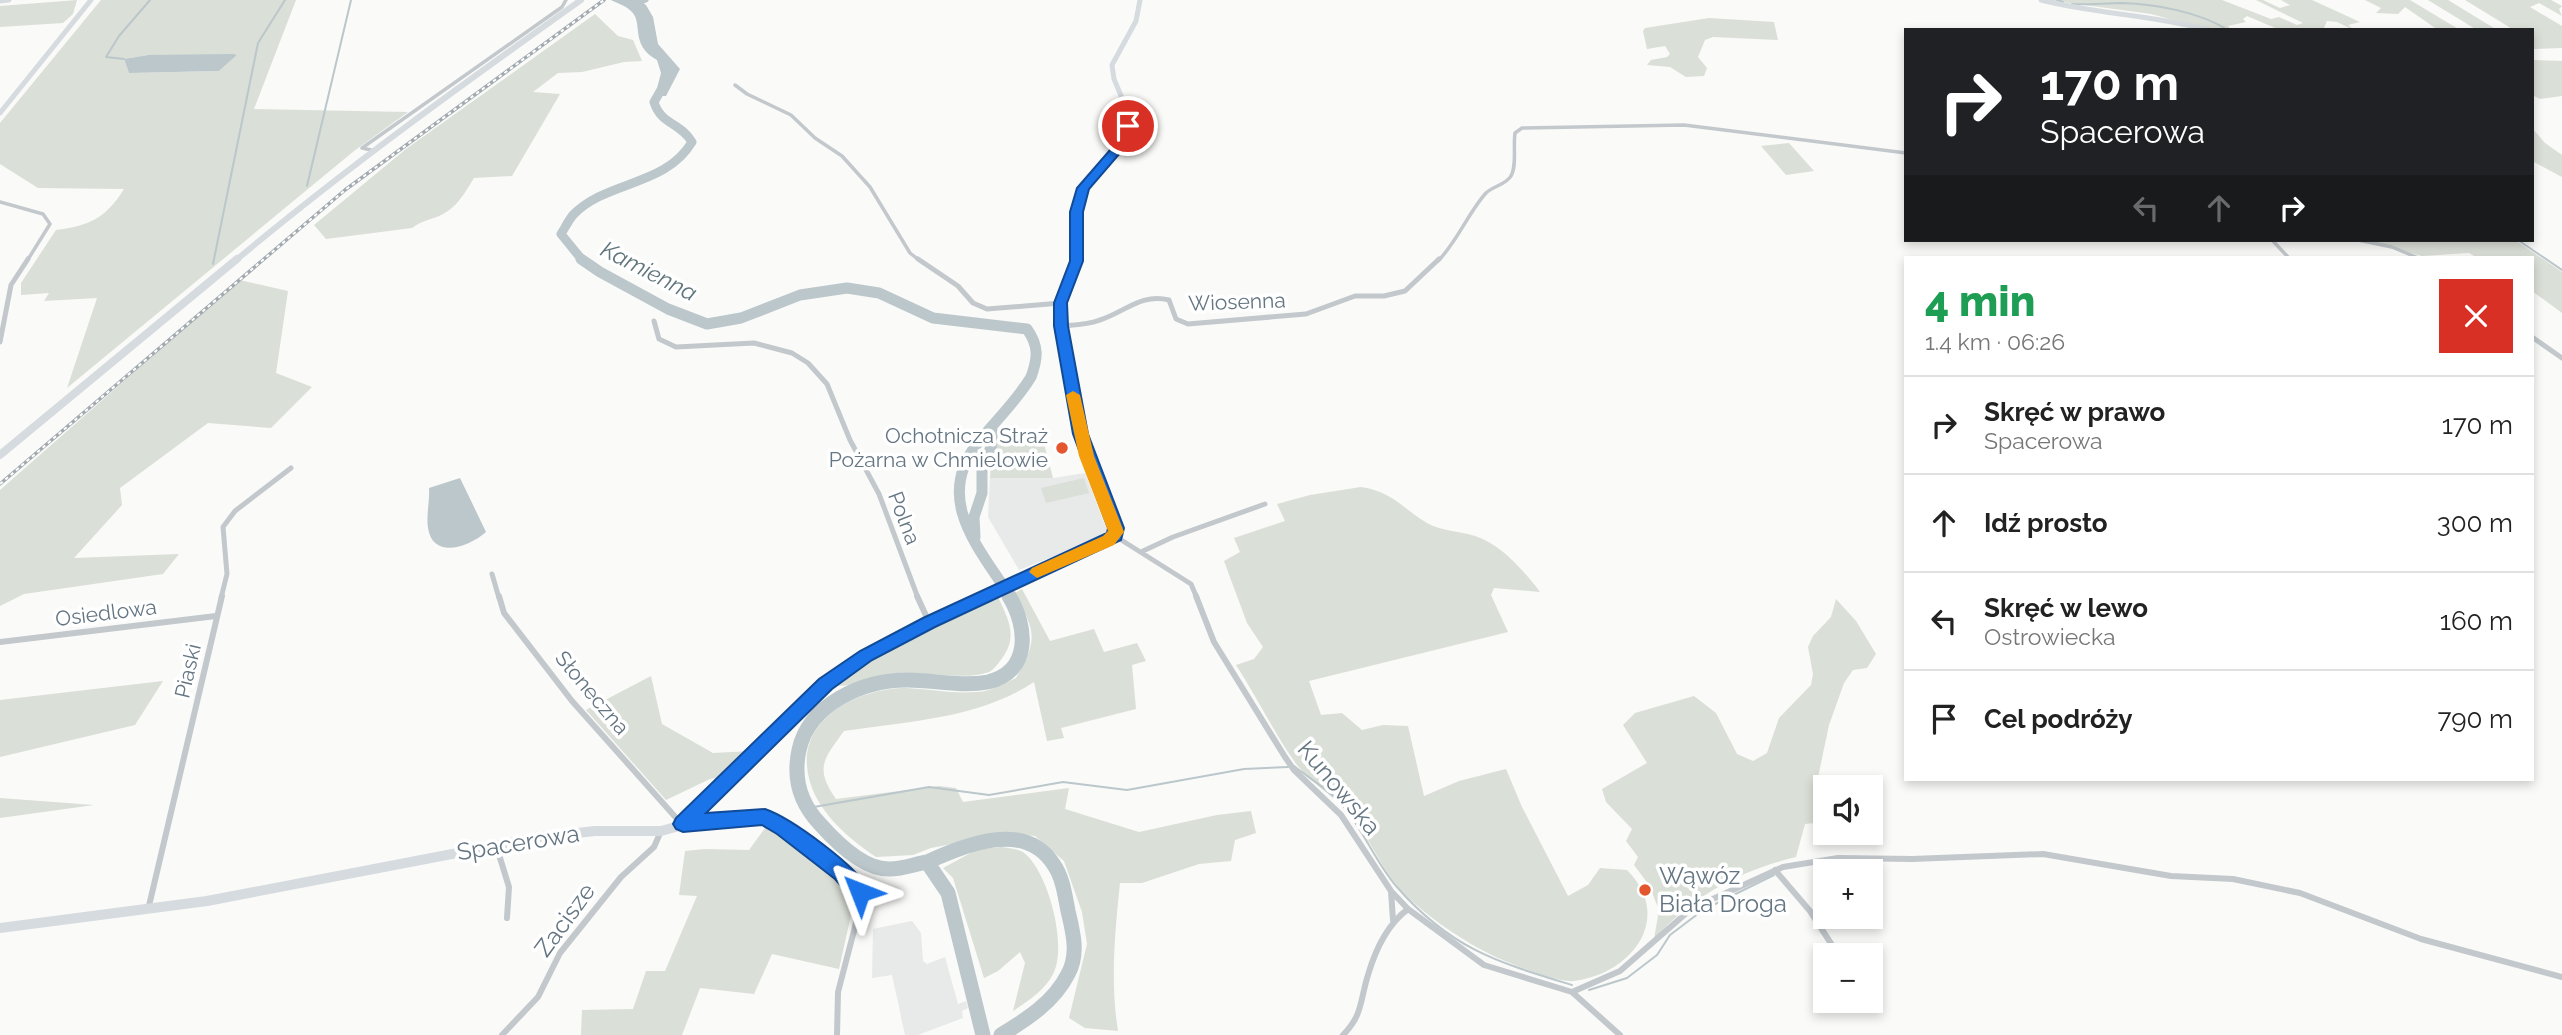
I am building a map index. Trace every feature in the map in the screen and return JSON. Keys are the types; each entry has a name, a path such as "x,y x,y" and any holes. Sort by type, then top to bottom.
{"main road":[{"path":"0,455 371,150 579,2"}],"street":[{"path":"0,1 9,0"},
{"path":"0,113 91,0"},
{"path":"371,150 362,148 562,7 566,0"},
{"path":"1115,536 1116,528 1080,434 1061,326 1060,303 1077,261 1076,212 1083,188 1123,143 1127,132 1127,110 1114,79 1112,65 1136,21 1140,0"},
{"path":"2041,0 2085,9 2151,15 2201,28"},
{"path":"734,85 791,115 815,138 842,156 870,187 910,253 958,286 973,303 987,309 1060,303"},
{"path":"1348,299 1393,295 1405,291 1449,250 1458,231 1483,195 1510,178 1515,167 1512,142 1517,129 1685,125 1904,153"},
{"path":"0,202 43,214 50,224 11,285 7,296 5,329 0,342"},
{"path":"2274,242 2287,256"},
{"path":"2368,242 2392,247 2414,256"},
{"name":"Wiosenna","path":"1061,326 1096,322 1125,306 1155,298 1169,300 1176,319 1188,324 1306,314 1348,299"},
{"name":"Polna","path":"654,321 656,336 666,346 740,342 768,345 806,362 820,374 882,502 929,622"},
{"path":"2534,338 2562,358"},
{"name":"Piaski","path":"148,910 227,574 223,527 227,520 291,468"},
{"path":"1143,551 1265,503"},
{"name":"Spacerowa","path":"0,928 148,910 496,845 595,831 662,831 683,824 825,684 866,656 929,622 1115,536"},
{"name":"Kunowska","path":"1115,536 1143,551 1191,584 1214,642 1292,767 1346,821 1391,891 1408,909 1484,965 1572,992 1620,1035"},
{"name":"Słoneczna","path":"492,574 504,613 572,701 683,824"},
{"name":"Osiedlowa","path":"0,642 216,616"},
{"path":"683,824 765,817 784,828 856,885 861,904 838,992 837,1035"},
{"name":"Zacisze","path":"502,1035 538,998 560,953 621,877 654,847 662,831"},
{"path":"496,845 509,887 507,918"},
{"path":"1572,992 1620,971 1691,909 1775,870 1838,858 1912,859 2043,854 2171,876 2233,879 2300,893 2420,939 2562,977"},
{"path":"1775,870 1810,911 1831,943"},
{"path":"1343,1035 1357,1021 1368,973 1393,919 1391,891"},
{"path":"1393,919 1408,909"}],"shaded area":[{"path":"77,0 73,14 63,23 0,27 0,6"},
{"path":"101,0 296,0 254,109 408,112 354,151 67,388 97,298 44,301 49,293 21,295 21,283 56,230 96,219 124,189 38,188 0,164 0,123","holes":["148,55 237,55 219,71 129,73 124,59"]},
{"path":"611,0 638,0 646,5 653,17 658,44 680,69 666,96 655,96 661,73 657,60 643,48 635,16 627,8"},
{"path":"2047,0 2222,0 2271,19 2279,17 2297,25 2303,23 2256,0 2263,0 2280,8 2290,5 2281,0 2312,0 2360,22 2348,25 2352,28 2327,21 2324,28 2275,28 2247,16 2243,19 2246,22 2228,26 2230,28 2204,28 2151,14"},
{"path":"2365,0 2410,0 2457,28 2435,28 2405,7 2398,14 2376,13 2381,8"},
{"path":"2428,0 2448,0 2494,28 2474,28"},
{"path":"2465,0 2551,0 2562,6 2559,9 2562,16 2539,3 2530,7 2562,26 2562,48 2534,49 2534,28 2511,28"},
{"path":"595,14 618,36 633,40 642,61 624,62 582,72 558,73 533,92 560,94 512,176 474,178 451,209 412,228 326,239 314,225 406,149"},
{"path":"1709,18 1774,22 1778,40 1713,37 1705,40 1698,57 1707,68 1704,76 1686,77 1670,67 1647,65 1651,60 1670,54 1665,46 1647,49 1643,31 1645,28"},
{"path":"148,55 237,55 219,71 129,73 124,59"},
{"path":"2534,60 2562,61 2562,96 2540,99 2534,96"},
{"path":"2534,130 2545,143 2562,155 2562,177 2534,162"},
{"path":"1789,143 1814,171 1786,175 1761,146"},
{"path":"2369,242 2518,242 2562,272 2562,313 2534,292 2534,256 2474,256 2469,253 2422,256"},
{"path":"239,280 288,291 276,373 312,387 271,428 208,423 120,488 122,505 74,558 179,554 163,574 24,594 0,606 0,490"},
{"path":"1031,431 1029,439 1043,440 1053,478 990,478 991,463 1003,432"},
{"path":"1085,473 1107,530 1103,537 1019,570 988,517 990,478 1053,478"},
{"path":"460,478 486,532 461,546 444,547 431,538 428,528 429,488"},
{"path":"1084,478 1089,493 1046,503 1041,488"},
{"path":"1361,487 1389,497 1432,526 1475,536 1494,545 1519,567 1540,592 1494,588 1491,595 1508,632 1309,681 1321,715 1342,713 1362,730 1383,725 1408,726 1424,796 1459,781 1506,769 1522,807 1568,896 1588,885 1600,868 1627,870 1641,888 1647,907 1646,924 1640,941 1613,967 1595,976 1574,981 1547,976 1485,952 1429,915 1395,883 1348,812 1297,765 1236,665 1254,659 1263,647 1247,623 1224,561 1240,552 1234,538 1285,521 1277,504 1310,495"},
{"path":"1022,589 1050,641 1094,629 1104,652 1137,643 1146,661 1132,665 1136,709 1061,728 1064,738 1047,741 1034,682 990,704 966,711 844,731 827,756 824,764 825,779 836,799 939,786 956,788 963,802 1069,788 1065,809 1139,832 1217,815 1251,811 1256,833 1235,840 1231,861 1199,864 1142,883 1120,883 1114,976 1118,1031 1085,1028 1069,1018 1087,944 1082,912 1064,861 1035,836 1009,833 931,848 913,855 876,857 831,819 810,781 808,748 815,732 838,708 854,699 889,689 906,688 981,692 1016,678 1028,653 1032,635 1027,617 1015,593"},
{"path":"998,597 1011,634 1008,649 989,672 968,676 897,673 849,685 834,685 892,647"},
{"path":"1836,599 1856,621 1876,654 1867,668 1853,670 1844,683 1829,725 1819,775 1813,775 1813,823 1805,824 1796,857 1755,870 1718,887 1685,910 1654,939 1659,910 1649,885 1634,865 1638,857 1626,841 1632,829 1606,802 1602,789 1647,763 1623,725 1635,713 1694,696 1716,713 1737,754 1753,761 1767,753 1779,718 1811,685 1813,674 1808,647 1813,636 1831,617"},
{"path":"651,676 662,724 713,753 751,751 727,776 710,779 666,800 586,710"},
{"path":"163,681 135,725 0,757 0,700"},
{"path":"0,798 94,805 0,818"},
{"path":"768,824 855,897 839,969 772,954 754,994 700,988 682,1035 581,1035 582,1010 633,1009 646,971 665,971 697,896 679,895 685,851 749,850"},
{"path":"1002,847 1023,852 1032,861 1047,891 1057,928 1057,961 1050,980 1036,995 1013,1011 1025,963 1020,952 998,971 984,978 953,878 943,868 978,849"},
{"path":"912,921 921,933 923,961 927,964 945,957 958,1004 966,1001 968,1008 962,1011 963,1018 918,1035 905,1035 892,975 872,978 873,929"}],"waterway":[{"path":"124,59 106,57 119,36 150,0"},
{"path":"213,264 258,43 285,0"},
{"path":"307,186 351,0"},
{"path":"636,4 646,0"},
{"path":"2057,0 2063,2"},
{"path":"2072,4 2122,3 2163,7 2204,18 2224,28"},
{"name":"Kamienna","path":"582,260 561,234 573,215 602,195 667,167 681,157 692,142 657,110 654,102 665,83"},
{"path":"2521,242 2562,270"},
{"name":"Kamienna","path":"582,260 668,309 707,324 741,318 800,295 847,288 879,293 933,318 1027,329 1034,341 1036,352 1031,377 977,444 965,465 960,485 966,524 975,543 1011,598"},
{"name":"Kamienna","path":"975,537 974,517 982,493 982,467 992,445 992,429"},
{"name":"Kamienna","path":"927,862 900,868 880,868 861,860 842,846 807,808 798,780 799,750 814,720 826,708 856,690 890,681 968,684 1002,677 1019,659 1022,647 1020,621 1009,596"},
{"path":"1294,766 1339,801 1397,887 1437,925 1477,951 1521,969 1572,985"},
{"path":"808,808 929,787 989,795 1063,782 1127,790 1244,769 1288,767"},
{"name":"Kamienna","path":"927,862 977,843 1011,839 1042,851 1060,876 1073,935 1071,966 1062,984 1048,1001 1001,1035"},
{"name":"Kamienna","path":"927,862 948,893 983,1035"},
{"path":"1589,990 1627,978 1657,955 1670,935 1703,910 1774,875"}],"railway":[{"path":"0,484 345,190 604,0"}],"slow traffic":[{"path":"1037,572 1108,540 1115,536 1116,532 1080,434 1073,395"}],"place":[{"name":"Ochotnicza Straż Pożarna w Chmielowie","path":"1062,448"},
{"name":"Wąwóz Biała Droga","path":"1645,890"}],"route":[{"path":"860,892 842,873 784,828 765,817 683,824 825,684 866,656 929,622 1115,536 1116,528 1080,434 1061,326 1060,303 1077,261 1079,242 1076,212 1083,188 1123,143 1128,126"}]}
